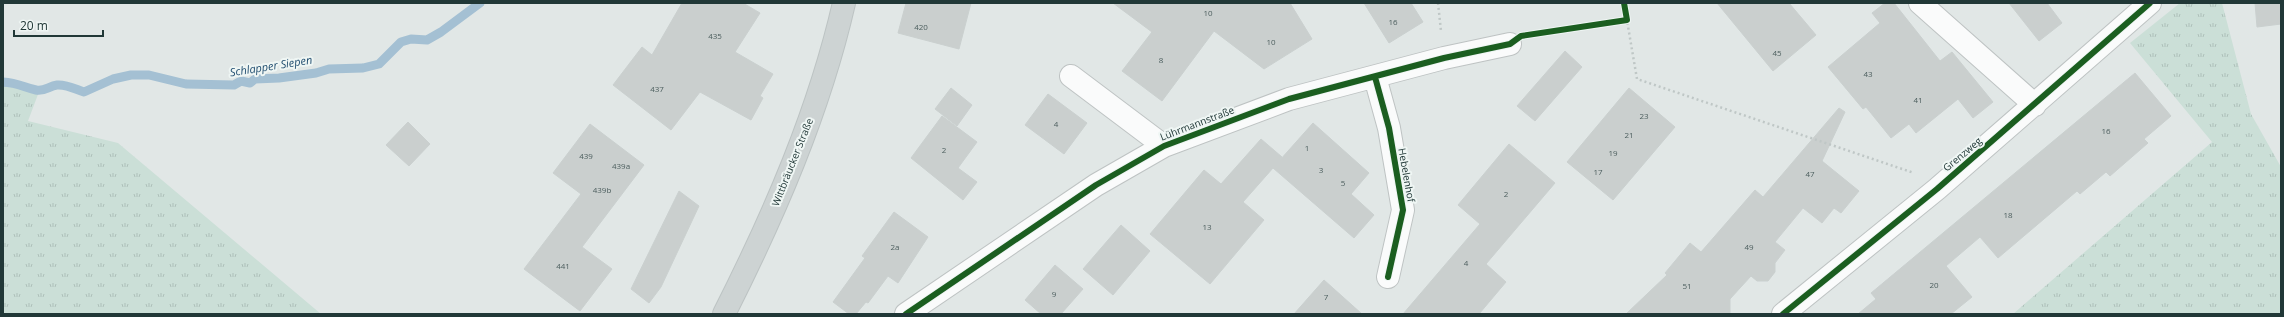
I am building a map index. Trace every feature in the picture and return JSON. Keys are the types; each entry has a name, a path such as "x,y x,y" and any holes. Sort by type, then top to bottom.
{"main road":[{"name":"Wittbräucker Straße","path":"724,314 758,246 805,132 825,73 844,3"}],"street":[{"path":"1920,3 2035,105"},
{"name":"Grenzweg","path":"1783,314 1937,189 2150,3"},
{"name":"Lührmannstraße","path":"906,314 1096,185 1164,146 1289,99 1444,58 1510,44"},
{"name":"Lührmannstraße","path":"1071,76 1164,146"},
{"name":"Hebelenhof","path":"1375,77 1389,128 1403,210 1388,277"}],"path":[{"path":"1624,3 1637,79 1922,176 1937,189"}],"green space":[{"path":"2180,3 2222,3 2251,114 2281,167 2281,314 2013,314 2212,142 2130,43"},
{"path":"3,85 40,89 28,121 118,143 321,314 3,314"}],"building":[{"path":"682,3 743,3 760,13 735,52 773,74 760,96 763,98 751,120 700,92 671,130 613,85 642,47 652,55"},
{"path":"906,3 971,3 959,49 898,33"},
{"path":"1113,3 1290,3 1312,39 1264,69 1214,31 1162,101 1122,71 1152,32"},
{"path":"1364,3 1411,3 1423,22 1389,43"},
{"path":"1717,3 1789,3 1816,35 1773,71"},
{"path":"1885,3 1894,3 1940,61 1952,52 1993,102 1973,118 1958,99 1916,133 1909,124 1891,138 1866,107 1863,109 1828,67 1880,23 1872,13"},
{"path":"2009,3 2047,3 2062,23 2039,41"},
{"path":"2255,3 2281,3 2281,24 2257,27"},
{"path":"1565,51 1582,67 1535,121 1517,106"},
{"path":"2135,73 2171,116 2144,139 2148,143 2110,176 2106,172 2080,194 2077,191 1998,258 1980,237 1946,266 1972,297 1951,314 1858,314 1876,299 1871,293"},
{"path":"951,88 972,105 957,126 935,109"},
{"path":"1629,88 1675,127 1613,200 1567,162"},
{"path":"1048,94 1087,123 1064,154 1025,125"},
{"path":"1839,108 1845,112 1822,161 1859,191 1841,213 1834,208 1822,223 1803,208 1775,242 1785,250 1775,263 1775,272 1768,281 1757,281 1751,276 1730,299 1730,314 1626,314 1667,275 1665,273 1690,243 1701,252 1755,190 1763,197"},
{"path":"942,116 977,142 958,168 977,182 963,200 911,158"},
{"path":"408,122 430,144 409,166 386,145"},
{"path":"1313,123 1369,173 1351,194 1374,215 1354,238 1273,168 1243,202 1264,220 1210,284 1150,234 1204,170 1221,184 1261,139 1282,157 1280,160"},
{"path":"590,124 644,165 582,247 612,269 580,311 524,269 581,194 553,173"},
{"path":"1509,144 1555,183 1486,264 1506,282 1479,314 1403,314 1480,224 1458,205"},
{"path":"679,191 699,206 661,287 649,303 631,289"},
{"path":"894,212 928,237 898,283 888,276 868,303 866,302 856,314 849,314 833,302 865,258 862,256"},
{"path":"1121,225 1150,251 1113,295 1083,269"},
{"path":"1055,265 1083,289 1061,314 1041,314 1025,300"},
{"path":"1324,280 1362,314 1294,314"}],"waterway":[{"name":"Schlapper Siepen","path":"3,82 39,90 44,90 57,85 64,85 84,92 113,79 131,75 149,75 186,84 234,85 241,81 250,83 255,79 279,78 316,73 329,69 363,68 379,64 401,42 411,39 427,40 441,32 480,3"}],"cycle path":[{"path":"906,314 1096,185 1164,146 1289,99 1444,58 1510,44 1521,36 1627,20 1624,3"},
{"path":"1783,314 1937,189 2150,3"},
{"path":"1375,77 1389,128 1403,210 1388,277"}]}
